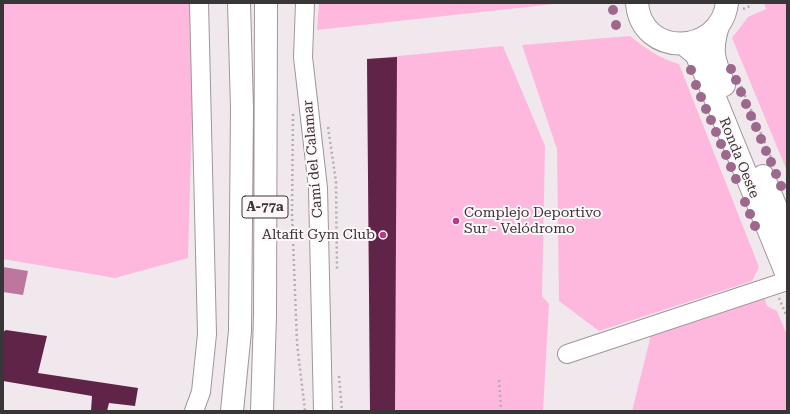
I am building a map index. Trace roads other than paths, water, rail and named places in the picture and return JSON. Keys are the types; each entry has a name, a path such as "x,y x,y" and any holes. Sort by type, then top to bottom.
{"main road":[{"name":"A-77a","path":"232,411 240,330 242,108 240,3"},
{"name":"A-77a","path":"262,411 265,316 266,3"},
{"name":"Ronda Oeste","path":"637,3 638,11 648,30 664,42 685,45 704,39 718,26"},
{"name":"Ronda Oeste","path":"732,8 725,15 718,26 712,43 715,62 787,234"},
{"name":"Ronda Oeste","path":"685,45 696,54 706,76 787,275"}],"street":[{"path":"194,411 200,392 207,334 199,3"},
{"name":"Camí del Calamar","path":"305,3 303,58 318,188 323,411"},
{"path":"567,354 787,282"}],"place":[{"name":"Complejo Deportivo Sur - Velódromo","path":"456,221"},
{"name":"Altafit Gym Club","path":"383,235"}]}
